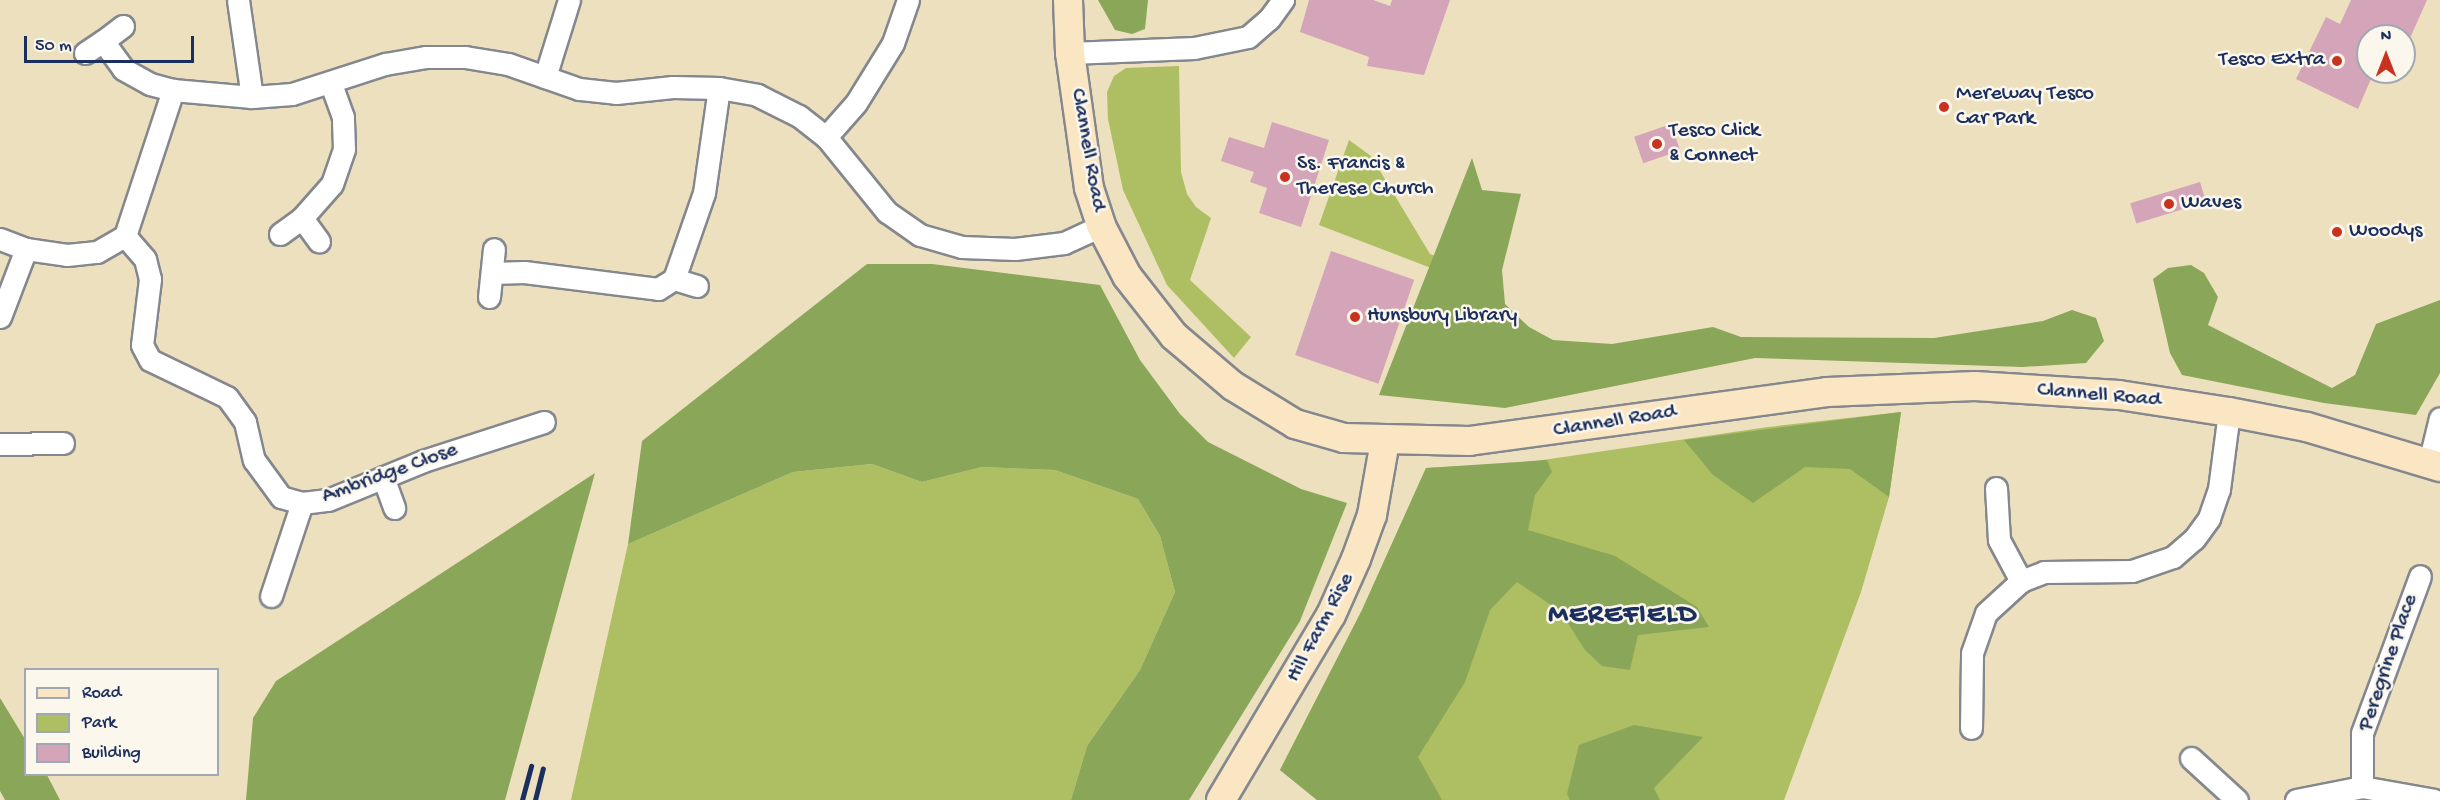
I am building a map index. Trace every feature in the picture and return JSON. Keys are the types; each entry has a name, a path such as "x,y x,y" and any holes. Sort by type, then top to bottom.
{"street":[{"path":"238,0 252,97"},
{"path":"545,77 569,0"},
{"path":"826,137 856,104 893,43 908,0"},
{"name":"Clannell Road","path":"1068,0 1070,53 1089,188 1101,226 1127,276 1174,336 1233,386 1295,424 1344,438 1385,441 1469,441 1827,392 1975,386 2119,396 2229,412 2307,427 2434,465"},
{"path":"1070,53 1194,48 1248,37 1269,19 1283,0"},
{"path":"85,53 123,26"},
{"path":"103,42 123,69 150,84 173,90 252,97 292,94 331,84 385,64 426,57 465,57 508,64 579,89 616,93 674,87 719,88 757,95 800,116 826,137 887,212 920,235 962,247 1015,249 1064,243 1101,226"},
{"path":"280,234 302,219 332,184 344,149 343,117 331,84"},
{"path":"492,273 524,272 658,289 674,279 704,193 719,88"},
{"path":"0,239 26,249 67,255 97,252 125,236 173,90"},
{"path":"302,219 319,241"},
{"name":"Ambridge Close","path":"125,236 145,260 150,279 142,345 150,360 227,397 245,422 254,460 266,482 280,497 302,503 328,500 383,477 544,422"},
{"path":"0,317 26,249"},
{"path":"489,297 494,249"},
{"path":"674,279 697,286"},
{"path":"1971,728 1972,653 1976,636 1986,613 2021,581 2044,573 2132,571 2173,557 2194,539 2209,518 2219,489 2229,412"},
{"path":"2434,465 2440,418"},
{"name":"Hill Farm Rise","path":"1221,800 1287,693 1344,587 1372,515 1385,441"},
{"path":"0,444 63,443"},
{"path":"383,477 394,508"},
{"path":"1996,488 1999,540 2021,581"},
{"path":"271,596 302,503"},
{"name":"Peregrine Place","path":"2362,788 2362,733 2420,576"},
{"path":"2190,758 2237,800"},
{"path":"2296,800 2362,788 2434,800"}],"green space":[{"path":"1098,0 1148,0 1145,29 1132,34 1115,30"},
{"path":"1179,66 1181,172 1187,194 1196,207 1211,218 1190,280 1251,337 1234,358 1167,285 1123,190 1108,119 1107,92 1114,76 1126,68"},
{"path":"1349,140 1371,156 1430,254 1436,256 1431,268 1319,225"},
{"path":"1472,158 1482,190 1521,194 1502,270 1505,304 1529,327 1553,340 1612,344 1713,327 1741,337 1934,338 2043,321 2072,310 2096,318 2104,341 2086,363 2022,367 1755,358 1505,408 1379,395"},
{"path":"867,264 932,264 1100,285 1140,360 1180,414 1208,442 1301,489 1347,503 1300,621 1189,800 1071,800 1087,746 1140,670 1175,592 1160,536 1138,499 1055,470 982,467 922,482 872,464 793,472 628,544 642,441"},
{"path":"2191,265 2204,273 2218,297 2208,325 2332,388 2355,375 2376,324 2440,300 2440,373 2416,415 2324,403 2182,375 2170,353 2153,279 2168,268"},
{"path":"1901,412 1889,497 1861,592 1784,800 1317,800 1280,770 1362,610 1426,468 1523,463 1768,427"},
{"path":"1901,412 1889,497 1850,469 1805,467 1753,503 1713,475 1684,440"},
{"path":"1547,460 1552,472 1535,495 1528,530 1615,556 1697,607 1709,627 1638,635 1630,670 1602,666 1585,650 1560,611 1517,582 1490,610 1465,682 1418,757 1442,800 1317,800 1280,770 1362,610 1426,468"},
{"path":"872,464 922,482 982,467 1055,470 1138,499 1160,536 1175,592 1140,670 1087,746 1071,800 571,800 628,544 793,472"},
{"path":"595,473 505,800 246,800 253,718 276,681"},
{"path":"0,698 24,737 24,776 48,776 60,800 5,800 0,791"},
{"path":"1634,725 1703,737 1654,788 1660,800 1570,800 1567,794 1579,745"}],"building":[{"path":"1309,0 1373,0 1390,6 1392,0 1450,0 1424,75 1367,66 1369,57 1300,32"},
{"name":"Tesco Extra","path":"2351,0 2427,0 2416,25 2356,24 2356,84 2369,84 2358,109 2296,79 2326,17 2340,24"},
{"name":"Ss. Francis & Therese Church","path":"1272,122 1329,140 1301,227 1259,213 1267,188 1250,182 1254,172 1221,161 1229,137 1264,148"},
{"name":"Tesco Click & Connect","path":"1671,124 1680,150 1643,163 1634,137"},
{"name":"Waves","path":"2200,182 2206,202 2136,223 2130,203"},
{"name":"Hunsbury Library","path":"1331,251 1414,280 1378,384 1295,355"}],"railway":[{"path":"522,800 531,766"},
{"path":"535,800 543,769"}],"place":[{"name":"Tesco Extra","path":"2337,61"},
{"name":"Mereway Tesco Car Park","path":"1944,107"},
{"name":"Tesco Click & Connect","path":"1657,144"},
{"name":"Ss. Francis & Therese Church","path":"1285,177"},
{"name":"Waves","path":"2169,204"},
{"name":"Woodys","path":"2337,232"},
{"name":"Hunsbury Library","path":"1355,317"}],"district":[{"name":"MEREFIELD","path":"1623,616"}]}
